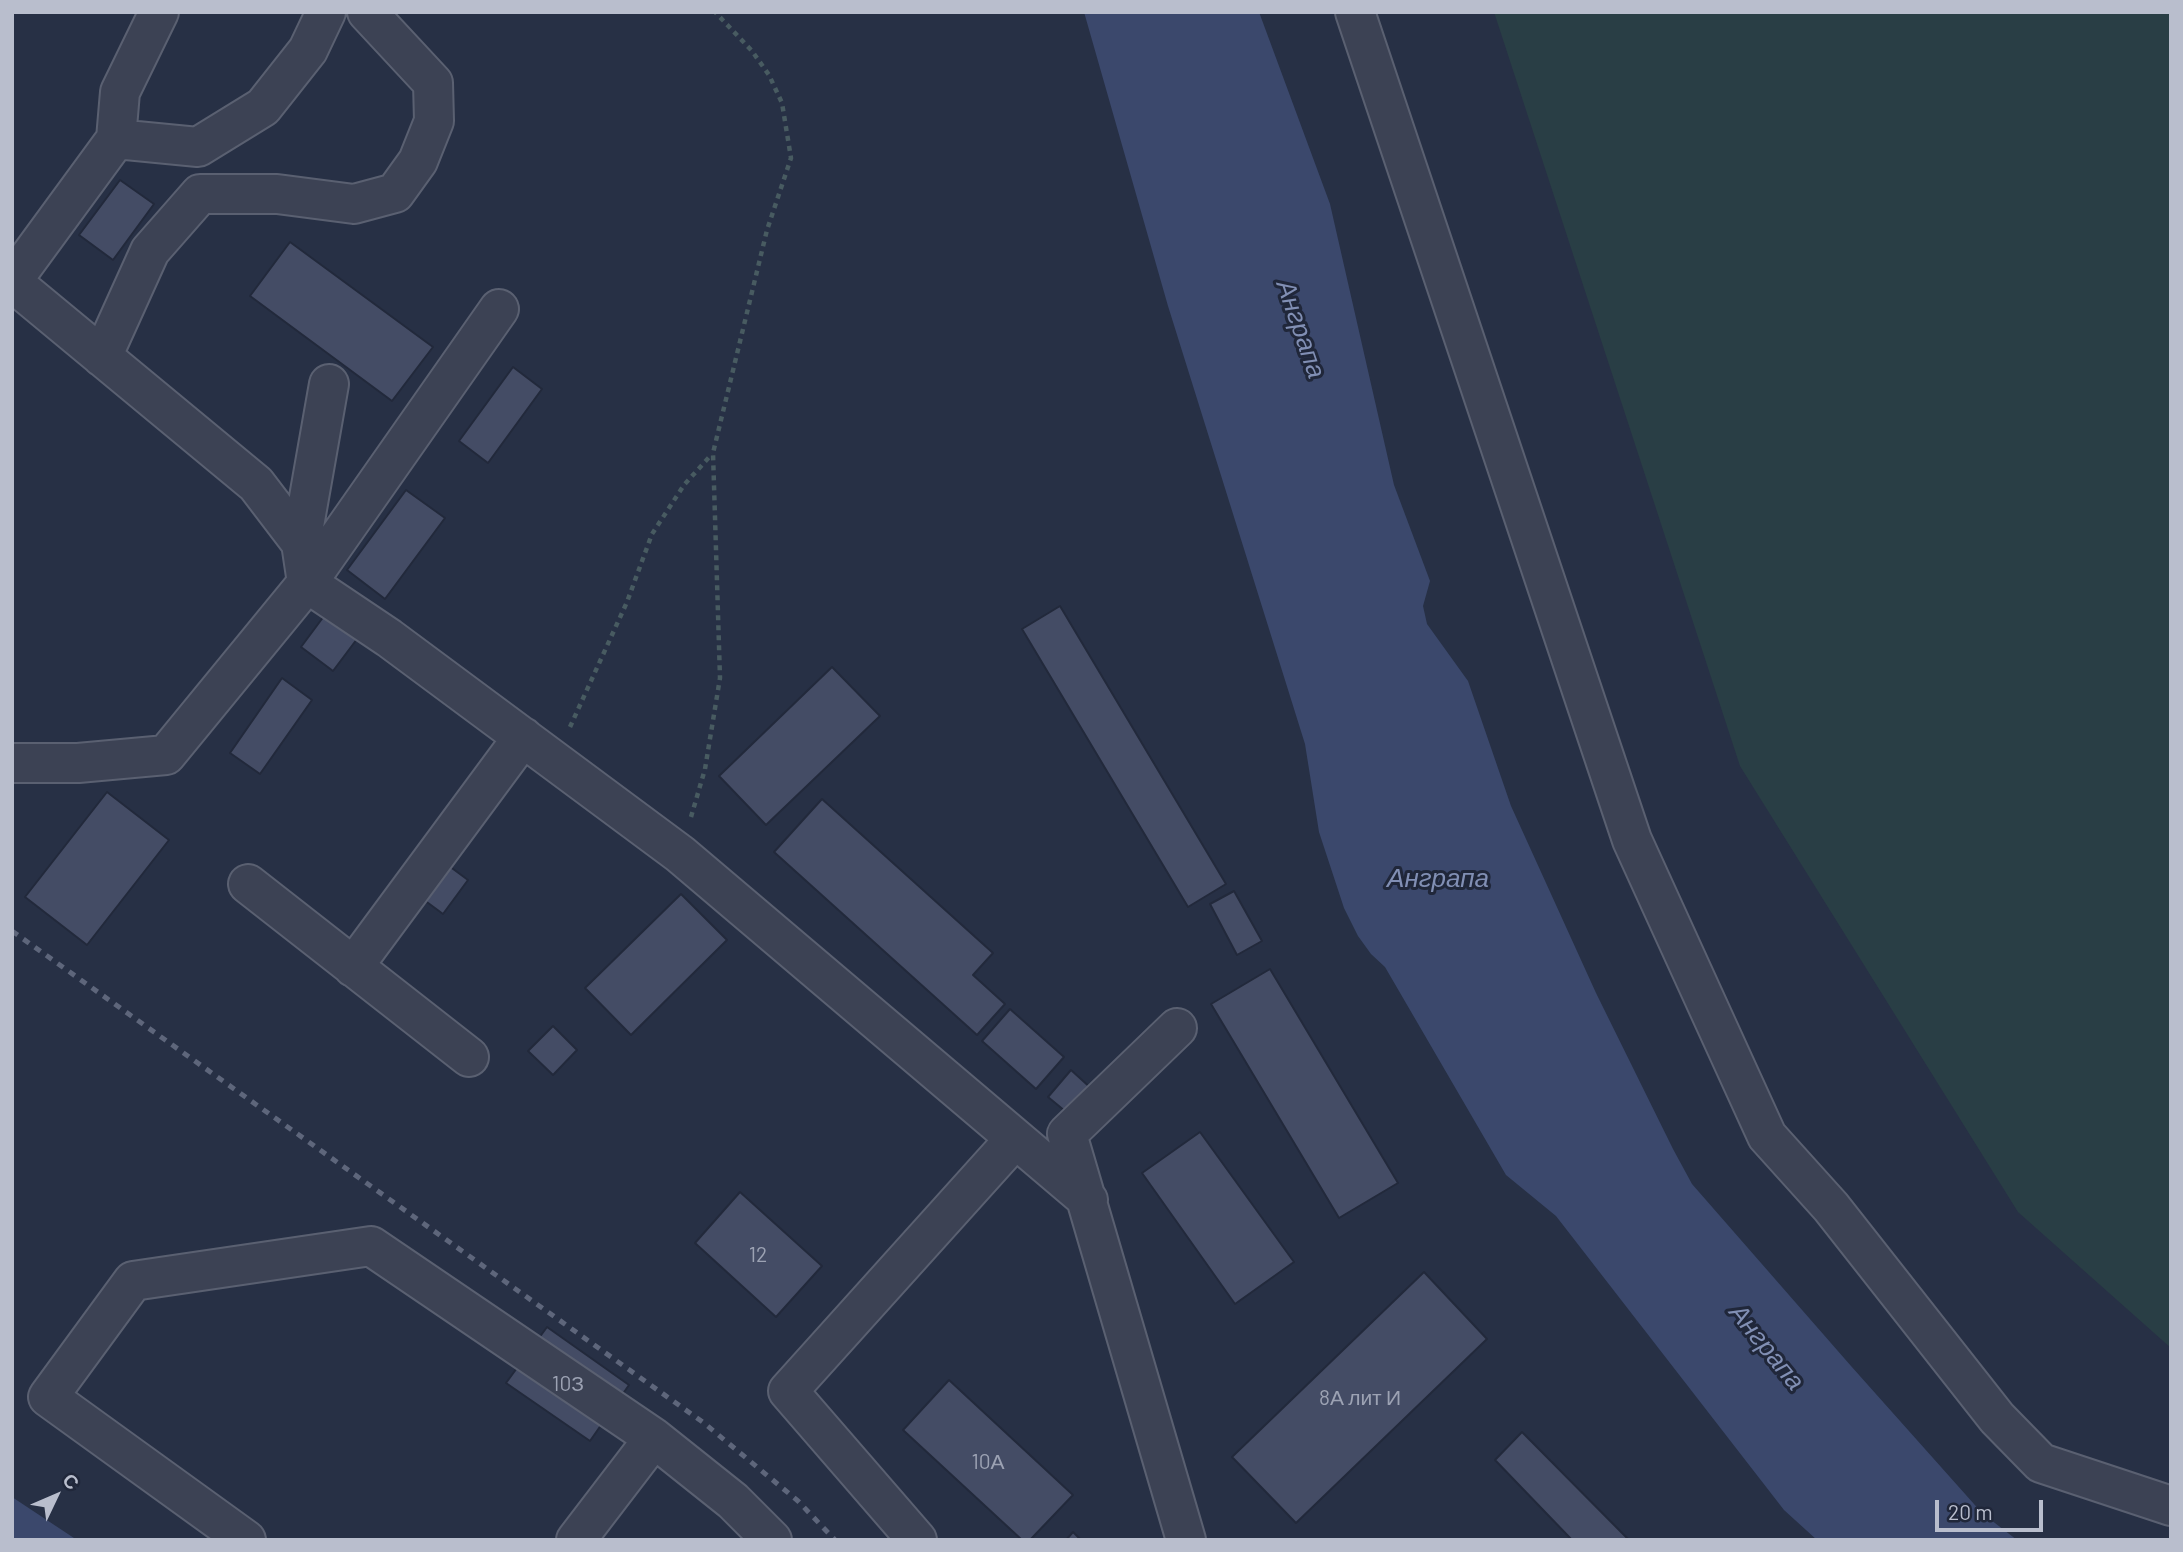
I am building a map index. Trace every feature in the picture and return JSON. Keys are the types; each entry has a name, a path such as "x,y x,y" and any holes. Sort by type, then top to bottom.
{"street":[{"path":"159,12 120,92 116,139 12,282 256,484 301,542"},
{"path":"116,139 198,147 263,107 308,50 326,12"},
{"path":"102,357 150,251 200,194 277,194 355,204 395,193 418,162 434,121 433,83 368,12"},
{"path":"1356,12 1632,841 1767,1136 1831,1207 1997,1418 2041,1463 2171,1506"},
{"path":"12,763 78,763 166,755 307,583 499,309"},
{"path":"329,384 301,542 307,583 389,638 680,854 1088,1200"},
{"path":"354,967 523,737"},
{"path":"248,884 469,1057"},
{"path":"1177,1028 1067,1134 1186,1540"},
{"path":"917,1540 788,1391 1015,1139"},
{"path":"246,1540 48,1397 133,1281 371,1246 654,1438 733,1501 772,1540"},
{"path":"576,1540 654,1438"}],"path":[{"path":"680,854 705,769 720,678 713,453 767,230 791,158 782,103 769,75 752,51 715,12"},
{"path":"555,760 627,601 652,534 684,485 713,453"}],"shaded area":[{"path":"1494,12 2171,12 2171,1348 2018,1212 1740,766"}],"water":[{"name":"Анграпа","path":"1084,12 1259,12 1330,204 1394,485 1430,581 1423,606 1427,624 1468,681 1511,806 1596,993 1673,1149 1692,1184 1851,1366 1982,1513 2017,1540 1817,1540 1784,1510 1556,1216 1506,1175 1385,967 1358,936 1344,908 1319,832 1305,744 1168,306"},
{"path":"12,1497 77,1540 12,1540"}],"building":[{"path":"120,180 154,204 113,260 79,235"},
{"path":"290,242 433,347 392,401 250,296"},
{"path":"513,367 542,389 488,463 459,441"},
{"path":"406,490 445,518 385,599 347,570"},
{"path":"1060,606 1226,884 1188,907 1022,629"},
{"path":"327,612 360,635 333,671 301,647"},
{"path":"832,667 880,716 766,825 719,776"},
{"path":"282,678 312,700 260,774 230,753"},
{"path":"107,792 169,840 87,945 25,897"},
{"path":"822,799 993,953 973,975 1005,1004 977,1035 774,852"},
{"path":"441,860 468,880 443,914 416,894"},
{"path":"1234,891 1262,941 1237,955 1210,904"},
{"path":"681,894 727,940 631,1035 585,988"},
{"path":"1270,969 1398,1183 1339,1218 1211,1004"},
{"path":"1010,1009 1064,1057 1036,1089 982,1041"},
{"path":"553,1026 577,1050 553,1075 528,1051"},
{"path":"1071,1070 1093,1090 1071,1116 1048,1097"},
{"path":"1200,1132 1294,1262 1235,1304 1142,1173"},
{"path":"740,1192 822,1266 776,1317 695,1243"},
{"path":"1424,1272 1487,1339 1296,1523 1232,1457"},
{"path":"547,1327 629,1385 590,1441 506,1383"},
{"path":"949,1380 1073,1495 1030,1540 1022,1540 903,1430"},
{"path":"1522,1432 1627,1540 1572,1540 1495,1460"},
{"path":"1073,1532 1081,1540 1066,1540"}],"railway":[{"path":"12,931 704,1423 798,1501 835,1540"}]}
